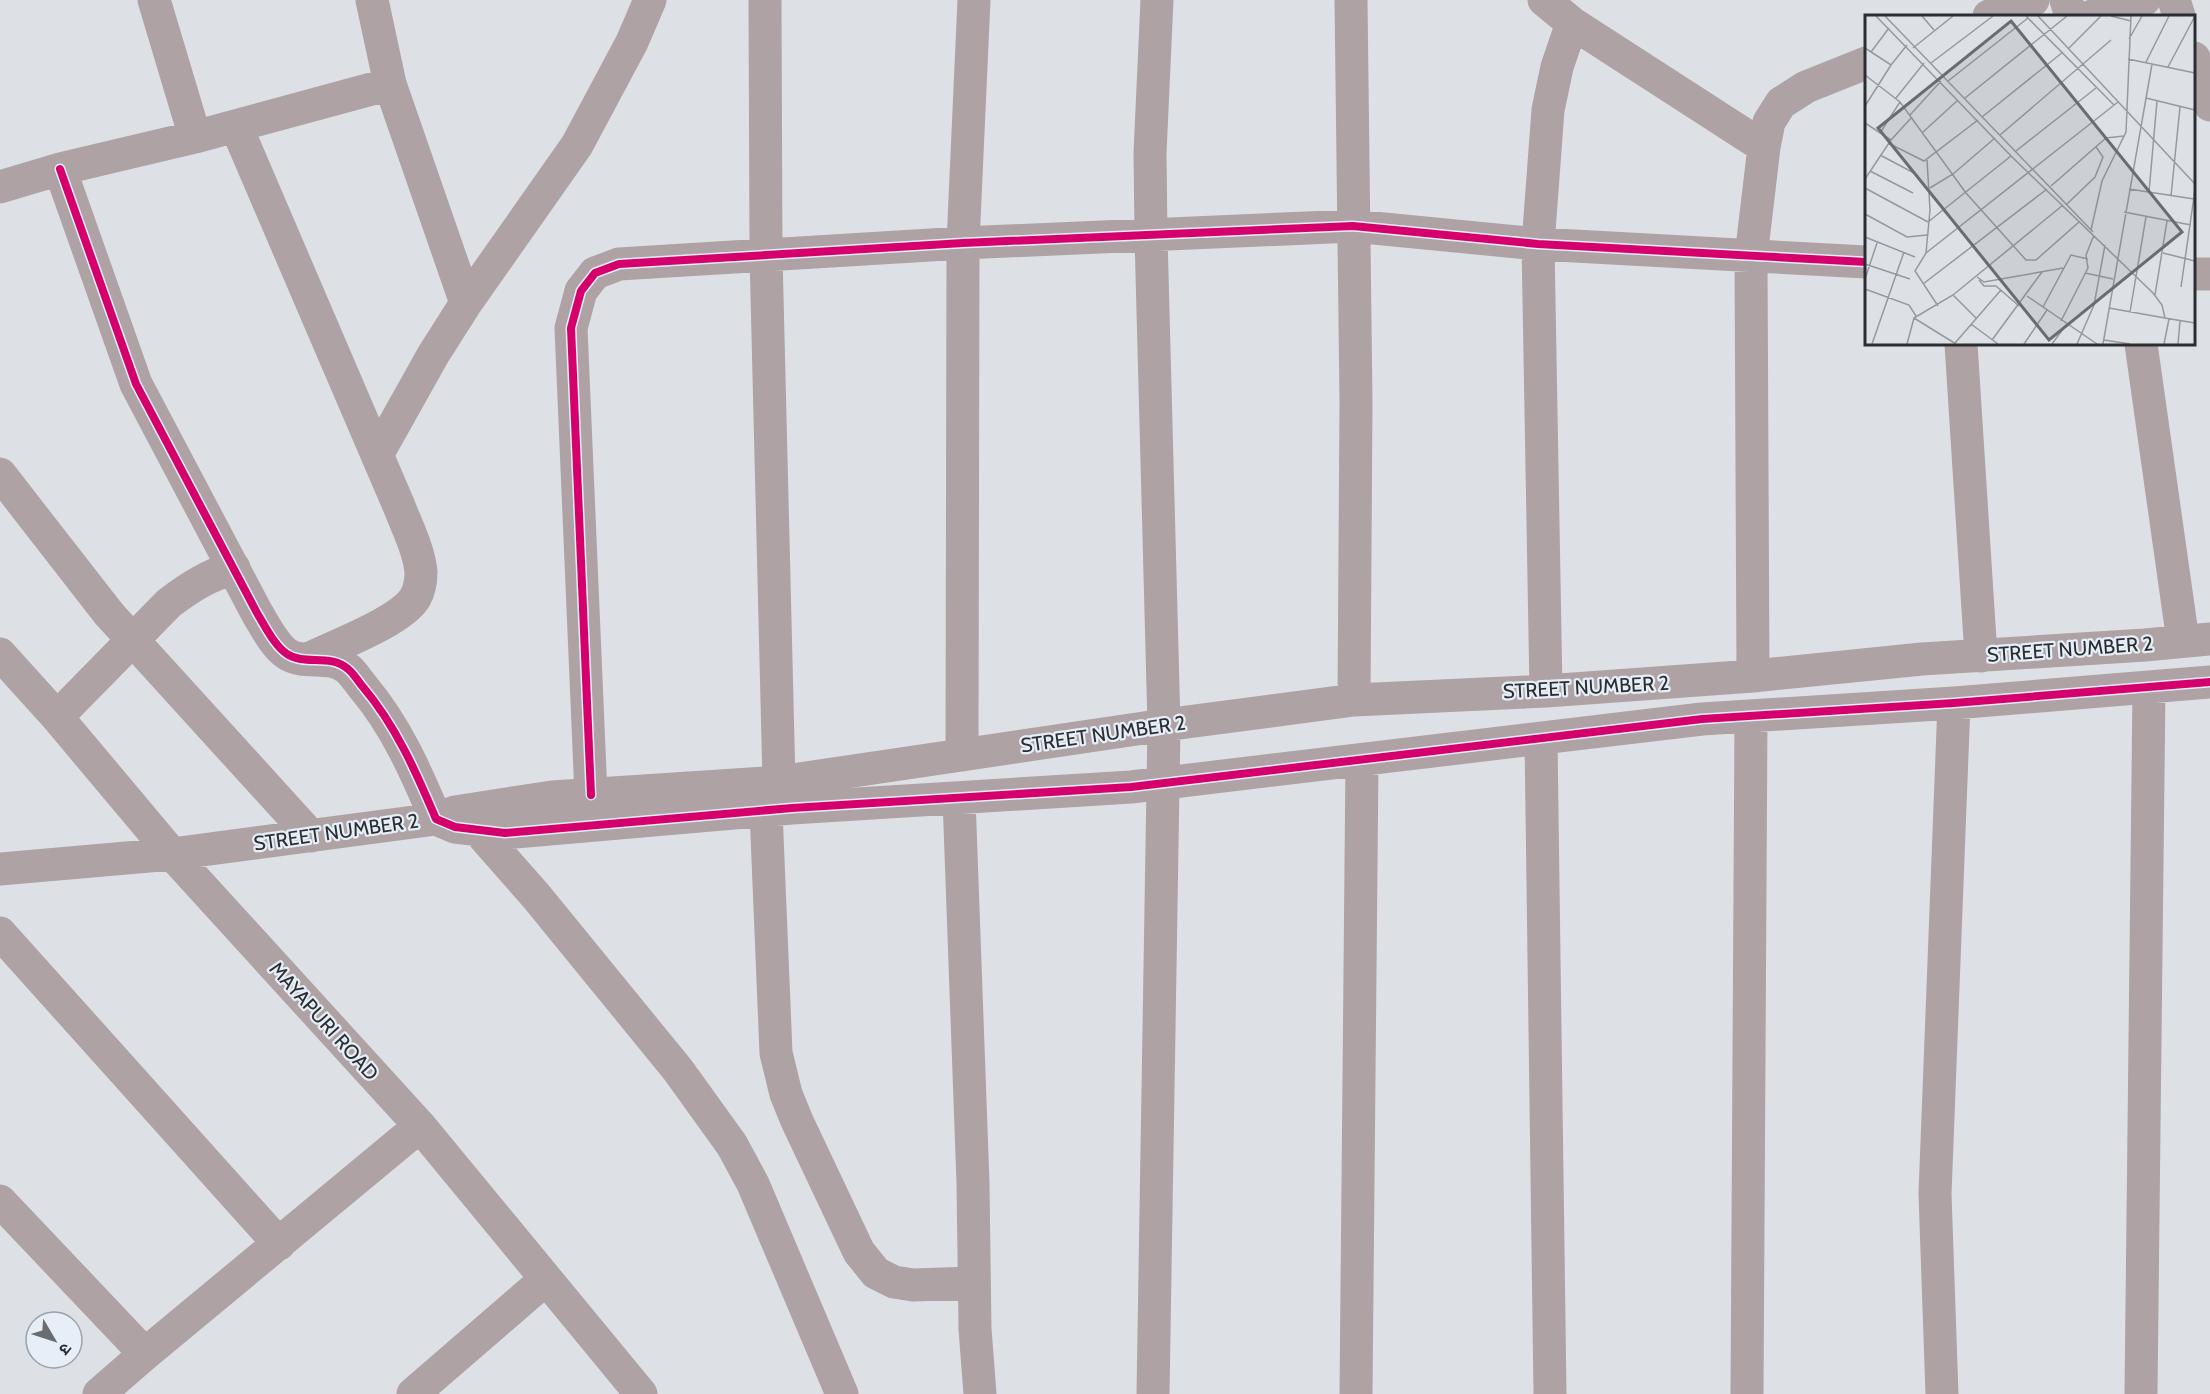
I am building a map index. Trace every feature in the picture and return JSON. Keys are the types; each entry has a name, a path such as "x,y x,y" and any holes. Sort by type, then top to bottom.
{"street":[{"path":"154,0 195,137"},
{"path":"372,0 390,84 466,303"},
{"path":"377,455 433,355 466,303 577,145 632,42 650,0"},
{"path":"765,0 766,255 779,782"},
{"path":"962,754 963,243 974,0"},
{"path":"1153,1394 1164,783 1150,153 1157,0"},
{"path":"1351,0 1356,402 1354,700"},
{"path":"1544,0 1572,23 1764,147"},
{"path":"1992,15 2033,0"},
{"path":"2066,0 2071,15"},
{"path":"2095,15 2144,0"},
{"path":"2174,0 2179,15"},
{"path":"1546,691 1538,244 1548,111 1557,68 1572,23"},
{"path":"1753,676 1751,256 1764,147 1769,122 1782,103 1806,87 1865,63"},
{"path":"2195,64 2210,105"},
{"path":"1,181 195,137 390,84"},
{"path":"236,126 377,455 418,557 421,573 416,597 396,616 308,659"},
{"path":"60,169 136,384 272,637 288,654 308,659 329,659 347,668 376,702 408,754 436,819 455,827 505,833 766,811 1164,783 1702,719 1954,703 2210,682"},
{"path":"591,795 571,328 580,291 595,273 619,264 963,243 1353,226 1538,244 1865,261"},
{"path":"1961,345 1981,656"},
{"path":"2141,345 2196,640"},
{"path":"0,474 109,614 310,836"},
{"path":"57,717 169,603 213,574 234,568"},
{"name":"STREET NUMBER 2","path":"0,869 172,854 310,836 436,819 455,812 552,797 779,782 1164,725 1354,700 1546,691 1753,676 1922,658 1981,656 2196,640"},
{"name":"MAYAPURI ROAD","path":"0,654 57,717 172,854 420,1126 641,1394"},
{"path":"2141,1394 2149,687"},
{"path":"1942,1394 1938,1335 1935,1194 1954,703"},
{"path":"1747,1394 1751,717"},
{"path":"1541,739 1550,1394"},
{"path":"1356,1394 1362,760"},
{"path":"959,798 973,1183 975,1329 981,1394"},
{"path":"766,811 777,1053 786,1094 797,1121 859,1252 876,1273 894,1282 914,1285 974,1283"},
{"path":"478,830 536,896 670,1061 732,1145 753,1184 842,1394"},
{"path":"0,933 279,1244"},
{"path":"99,1394 420,1126"},
{"path":"0,1201 145,1354"},
{"path":"422,1391 546,1279"}],"cycle path":[{"path":"60,169 136,384 257,613 278,646 287,654 302,659 326,660 341,664 350,671 386,717 413,767 436,819 455,827 505,833 792,808 1131,787 1702,719 1954,703 2210,682"},
{"path":"591,795 571,328 581,291 595,273 619,264 963,243 1353,226 1538,244 1865,262"}]}
